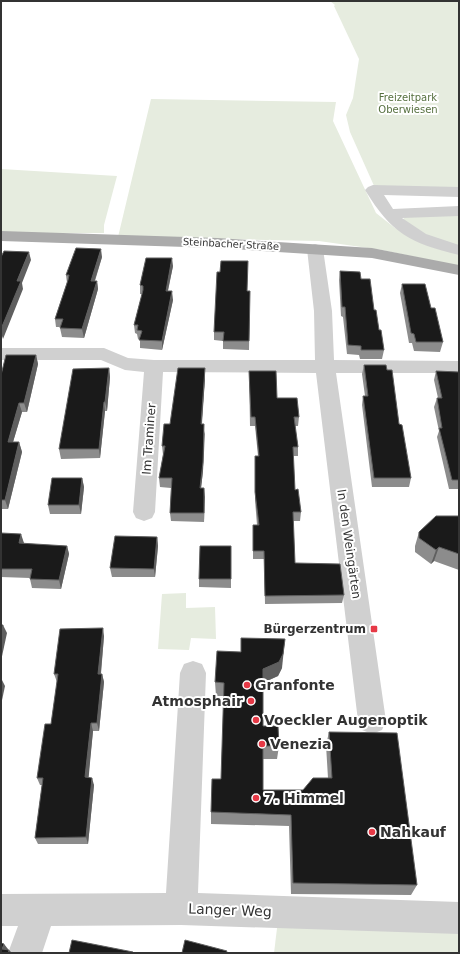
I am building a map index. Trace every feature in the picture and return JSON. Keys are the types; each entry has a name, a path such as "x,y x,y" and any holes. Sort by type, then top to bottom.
{"main road":[{"name":"Steinbacher Straße","path":"1,236 217,243 372,253 459,270"}],"street":[{"path":"459,192 373,190 389,214 408,230 423,238 459,250"},
{"path":"389,214 459,211"},
{"name":"In den Weingärten","path":"315,249 323,311 325,367 372,722"},
{"path":"1,354 104,354 125,364 154,366 459,367"},
{"name":"Im Traminer","path":"144,512 154,366"},
{"path":"181,909 193,673"},
{"path":"25,953 40,909"},
{"name":"Langer Weg","path":"1,910 181,909 459,918"}],"green space":[{"name":"Freizeitpark Oberwiesen","path":"330,1 459,1 459,190 375,188 350,132 346,115 353,98 359,59 334,6 335,5"},
{"path":"151,99 336,102 333,121 376,213 395,228 459,253 459,266 382,250 319,241 118,237"},
{"path":"1,169 117,176 104,225 104,233 1,233"},
{"path":"459,214 459,248 447,246 403,222 404,217"},
{"path":"186,593 186,608 215,607 216,639 191,638 189,650 158,649 162,594"},
{"path":"279,912 459,918 459,953 274,953"}],"building":[{"path":"76,248 101,249 91,281 97,281 82,329 60,328 63,319 55,319 68,280 69,275 66,275"},
{"path":"4,251 29,252 17,281 21,281 1,329 1,257"},
{"path":"146,258 172,258 166,291 172,291 162,341 139,340 142,331 137,330 138,325 134,325 143,290 143,286 140,285"},
{"path":"221,261 248,261 247,291 250,291 249,341 223,341 224,332 214,332 217,272 220,272"},
{"path":"340,271 360,272 361,279 370,279 374,310 376,310 379,330 381,330 384,350 361,350 361,346 348,345 345,307 342,307"},
{"path":"402,284 425,284 431,308 435,308 443,342 416,342 414,334 411,333"},
{"path":"6,355 36,355 24,403 19,403 8,442 19,442 5,500 1,500 1,375"},
{"path":"364,365 386,365 387,370 392,370 399,424 402,425 411,478 374,478 363,396 368,396"},
{"path":"109,368 99,449 59,449 73,369"},
{"path":"178,368 205,368 201,424 204,424 203,462 200,488 204,488 204,513 170,513 172,478 159,478 165,446 162,446 164,424 170,424"},
{"path":"249,371 276,371 277,398 297,398 299,417 294,417 298,447 293,447 295,490 298,489 301,512 293,512 295,563 340,564 344,595 265,596 264,551 253,551 253,525 259,525 255,492 255,456 259,456 255,417 251,417"},
{"path":"436,371 459,372 459,480 452,480 439,428 442,428 437,398 442,398"},
{"path":"52,478 82,478 79,505 48,505"},
{"path":"436,516 459,516 459,554 439,547 436,550 419,538 419,532"},
{"path":"1,533 21,534 19,543 67,546 59,580 30,579 32,569 1,569"},
{"path":"115,536 157,537 154,569 110,568"},
{"path":"200,546 231,546 231,579 199,579"},
{"path":"1,625 3,625 1,636"},
{"path":"103,628 98,674 102,674 97,723 91,723 85,777 92,778 86,837 35,838 43,778 37,778 45,724 51,724 58,674 54,674 60,629"},
{"path":"241,638 285,639 283,654 279,662 263,669 263,726 278,726 279,746 263,746 263,790 303,790 313,778 332,778 329,732 397,733 417,885 293,883 291,815 211,812 212,779 221,779 224,683 215,682 217,651 241,652"},
{"path":"72,940 133,952 69,953"},
{"path":"185,940 227,951 226,953 182,953"},
{"path":"1,943 4,944 2,949 9,950 8,953 1,953"}],"place":[{"name":"Bürgerzentrum","path":"374,629"},
{"name":"Granfonte","path":"247,685"},
{"name":"Atmosphair","path":"251,701"},
{"name":"Voeckler Augenoptik","path":"256,720"},
{"name":"Venezia","path":"262,744"},
{"name":"7. Himmel","path":"256,798"},
{"name":"Nahkauf","path":"372,832"}]}
